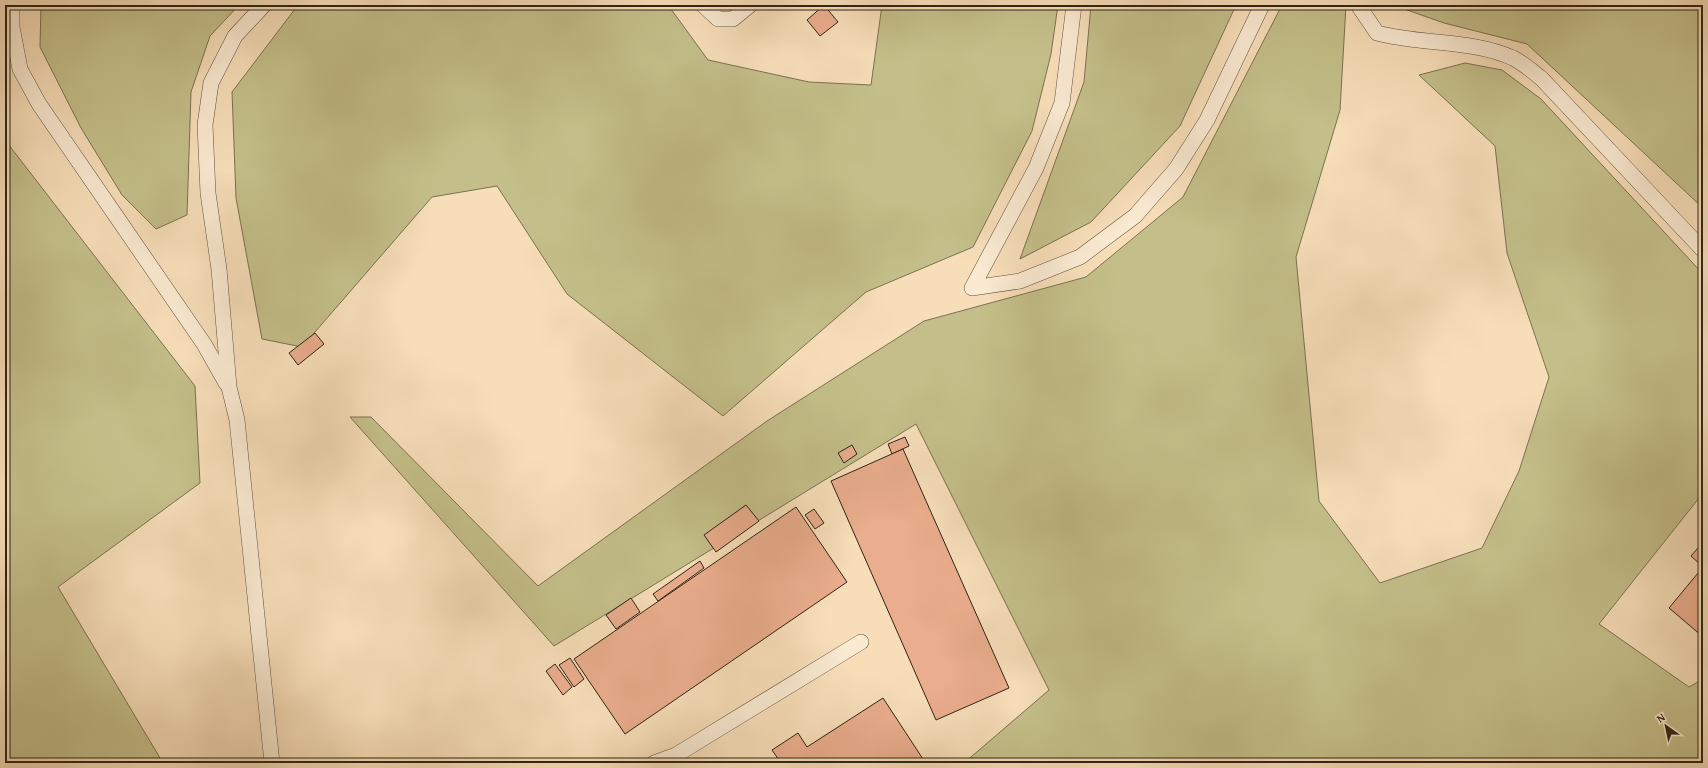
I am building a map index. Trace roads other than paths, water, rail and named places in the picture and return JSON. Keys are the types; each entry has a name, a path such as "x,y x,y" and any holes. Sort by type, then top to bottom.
{"lane":[{"path":"12,5 12,27 20,69 39,104 204,344 229,387"},
{"path":"264,5 235,36 212,82 205,125 208,193 219,270 229,387 237,420 272,763"},
{"path":"703,5 718,19 733,19 750,5"},
{"path":"1074,5 1062,103 1036,168 972,288 1020,281 1080,257 1135,216 1176,169 1207,120 1262,5"},
{"path":"1358,5 1377,33 1396,38 1479,46 1514,59 1541,78 1703,250"},
{"path":"654,763 676,755 860,642"}]}
